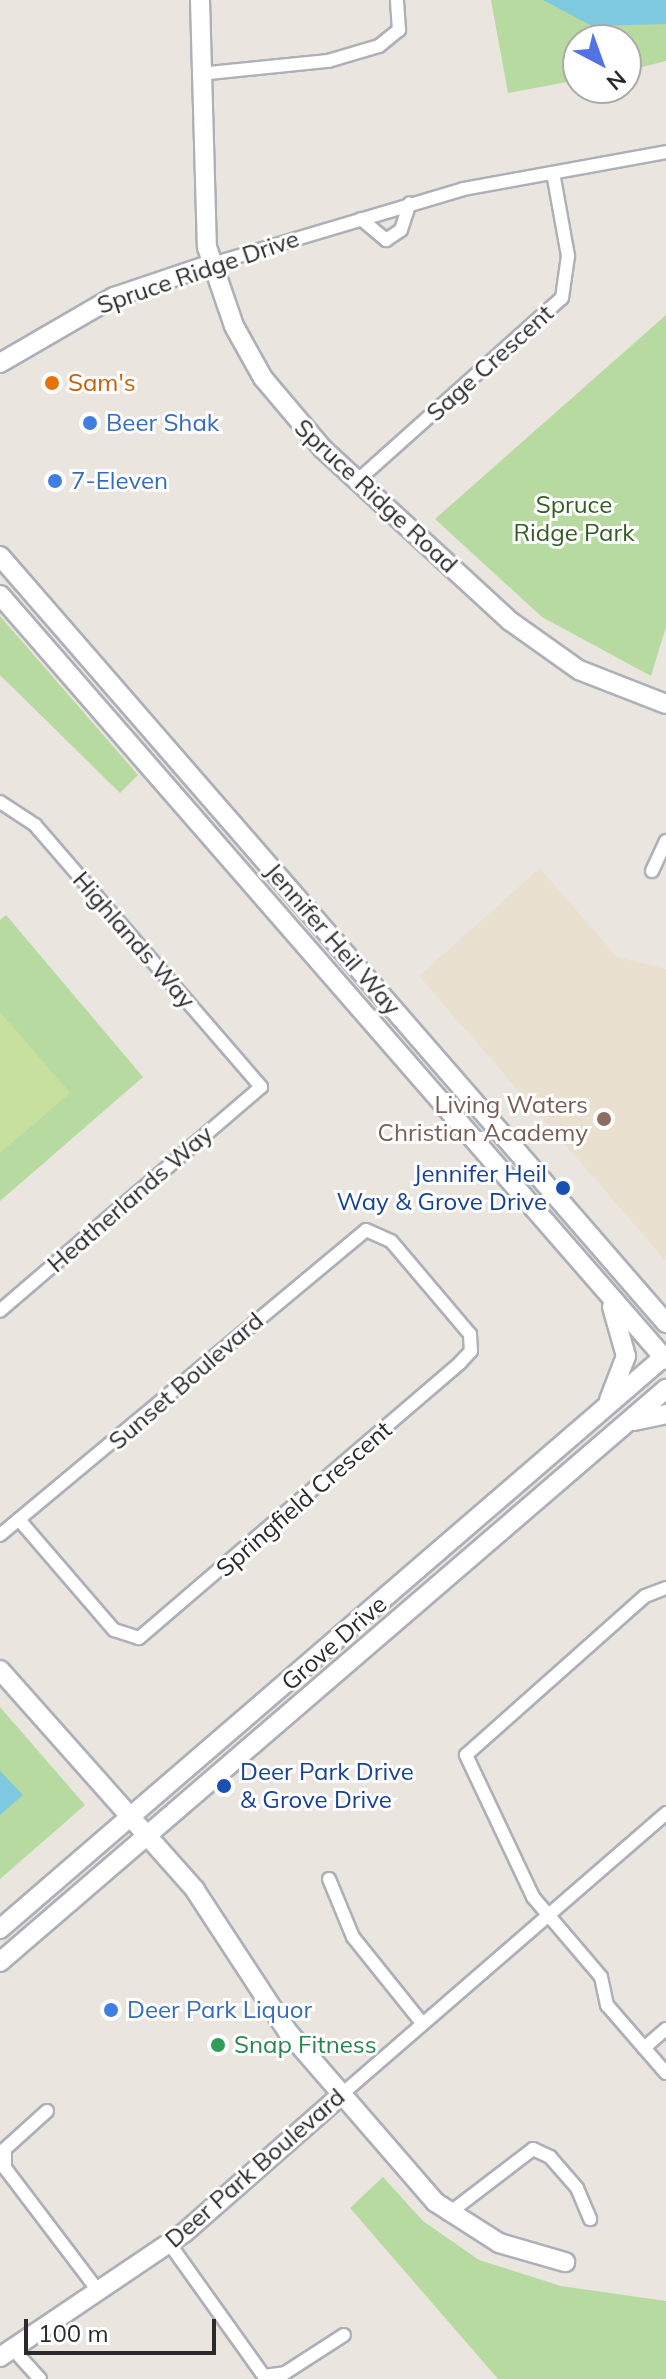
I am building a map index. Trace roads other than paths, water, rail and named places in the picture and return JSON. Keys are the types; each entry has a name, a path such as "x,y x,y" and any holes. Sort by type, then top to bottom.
{"main road":[{"name":"Spruce Ridge Road","path":"200,0 202,214 212,264 263,378 357,481 549,651 600,680 666,704"},
{"name":"Spruce Ridge Drive","path":"0,363 101,303 212,264"},
{"name":"Jennifer Heil Way","path":"0,556 666,1323"},
{"name":"Jennifer Heil Way","path":"0,595 665,1358"},
{"path":"637,1289 666,1301"},
{"path":"604,1290 626,1356 605,1408"},
{"name":"Grove Drive","path":"0,1929 665,1358"},
{"name":"Grove Drive","path":"0,1962 666,1389"},
{"path":"624,1425 666,1414"},
{"path":"0,1670 195,1890 288,2032 448,2214 499,2243 565,2262"},
{"name":"Deer Park Boulevard","path":"6,2352 96,2288 169,2243 342,2094"}],"street":[{"path":"199,74 316,63 379,46 399,30 397,0"},
{"name":"Spruce Ridge Drive","path":"212,264 410,203 666,152"},
{"name":"Sage Crescent","path":"357,481 562,298 568,256 553,173"},
{"path":"361,219 376,238 391,238 410,203"},
{"name":"Highlands Way","path":"0,802 35,825 261,1087"},
{"path":"652,871 666,841"},
{"name":"Heatherlands Way","path":"0,1311 261,1087"},
{"name":"Springfield Crescent","path":"22,1523 114,1630 131,1639 149,1634 471,1351 466,1328 391,1241 373,1230"},
{"name":"Sunset Boulevard","path":"0,1535 22,1523 350,1239 373,1230"},
{"path":"666,1588 645,1596 466,1755 547,1916 601,1977 607,2005 666,2073"},
{"name":"Deer Park Boulevard","path":"342,2094 666,1813"},
{"path":"329,1879 353,1937 422,2023"},
{"path":"644,2048 666,2029"},
{"path":"47,2111 5,2149 5,2168 96,2288"},
{"path":"448,2214 533,2149 550,2157 577,2188 590,2219"},
{"path":"169,2243 264,2376 285,2373 344,2335"},
{"name":"Deer Park Boulevard","path":"6,2352 40,2379"}],"water":[{"path":"543,0 666,0 666,24 588,24"},
{"path":"0,1771 23,1795 0,1815"}],"place":[{"name":"Sam's","path":"52,383"},
{"name":"Beer Shak","path":"90,423"},
{"name":"7-Eleven","path":"55,481"},
{"name":"Living Waters Christian Academy","path":"604,1119"},
{"name":"Jennifer Heil Way & Grove Drive","path":"563,1188"},
{"name":"Deer Park Drive & Grove Drive","path":"224,1786"},
{"name":"Deer Park Liquor","path":"111,2010"},
{"name":"Snap Fitness","path":"218,2045"}],"park label":[{"name":"Spruce Ridge Park","path":"574,519"}]}
